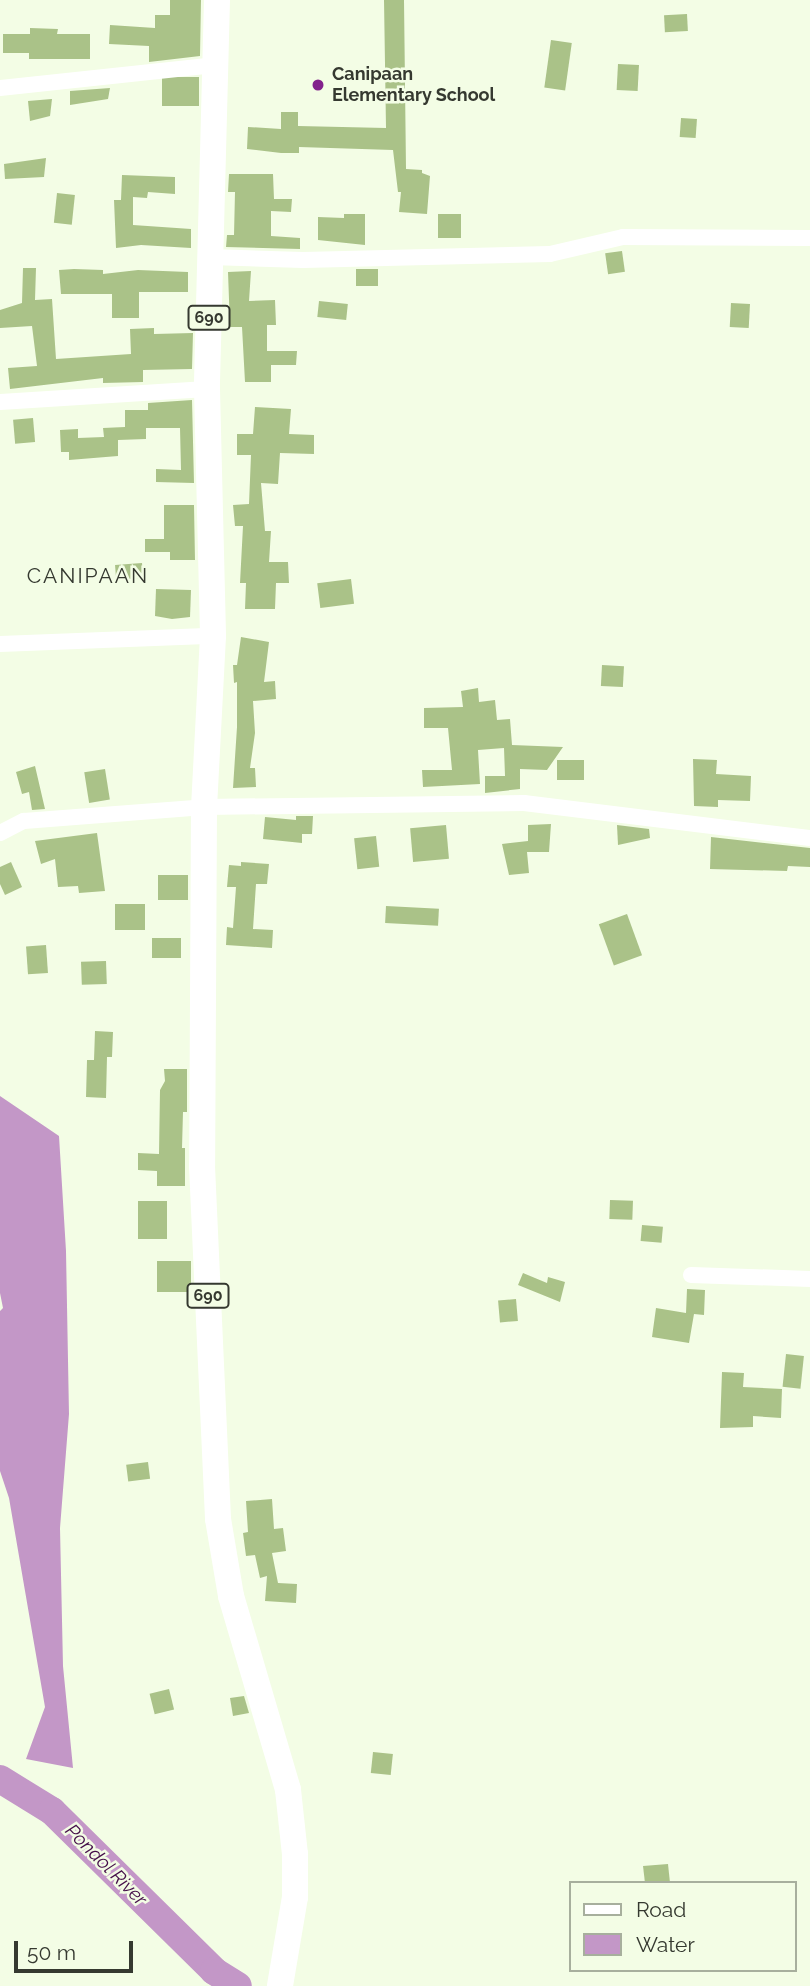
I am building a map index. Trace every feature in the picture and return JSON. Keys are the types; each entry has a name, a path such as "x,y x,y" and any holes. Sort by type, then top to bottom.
{"main road":[{"name":"690","path":"217,0 207,389 213,636 204,807 202,1166 218,1519 231,1596 288,1790 295,1897 280,1986"}],"street":[{"path":"0,88 217,65"},
{"path":"211,257 303,260 550,254 623,237 810,238"},
{"path":"0,401 207,389"},
{"path":"0,644 213,636"},
{"path":"0,833 24,821 204,807 524,803 810,838"},
{"path":"691,1275 810,1279"}],"water":[{"path":"0,1096 59,1136 66,1251 69,1414 60,1528 63,1666 73,1768 26,1759 45,1707 9,1498 0,1471 0,1311 3,1308 0,1293"}],"building":[{"path":"170,0 201,0 200,56 149,62 149,46 109,44 110,25 155,28 155,15 170,15"},
{"path":"384,0 404,0 406,169 422,170 422,173 430,176 427,214 399,212 401,192 398,192 393,150 299,147 299,153 281,153 247,149 248,127 281,129 281,112 298,112 298,126 386,128"},
{"path":"687,14 688,31 665,32 664,15"},
{"path":"30,28 58,29 57,34 90,34 90,59 29,59 29,53 3,53 3,34 30,34"},
{"path":"551,40 572,43 565,90 544,88"},
{"path":"618,64 639,65 638,91 617,90"},
{"path":"162,77 199,77 199,106 162,106"},
{"path":"110,88 108,99 70,105 70,91"},
{"path":"52,99 50,116 30,121 28,101"},
{"path":"681,118 697,119 696,138 680,137"},
{"path":"46,158 44,177 5,179 4,164"},
{"path":"229,174 273,174 274,199 292,199 291,212 271,211 271,236 300,238 300,249 226,247 227,235 234,235 235,192 228,192"},
{"path":"122,175 175,177 175,194 148,192 147,198 133,197 133,225 191,229 191,248 141,245 116,248 114,200 121,200"},
{"path":"57,193 75,195 72,225 54,223"},
{"path":"344,214 365,214 365,245 318,240 318,217 344,218"},
{"path":"438,214 461,214 461,238 438,238"},
{"path":"622,251 625,272 608,274 605,253"},
{"path":"23,268 36,268 35,300 52,299 56,359 131,354 130,329 154,328 154,334 193,333 192,369 143,370 143,382 103,383 103,378 10,389 8,368 37,366 32,326 0,328 0,310 22,303"},
{"path":"356,269 378,269 378,286 356,286"},
{"path":"59,270 103,270 103,274 138,270 188,272 188,292 139,292 139,318 112,318 112,294 61,294"},
{"path":"251,271 249,301 275,300 276,325 267,325 267,351 297,351 296,365 271,365 271,382 245,382 242,327 230,327 228,272"},
{"path":"319,301 348,304 346,320 317,317"},
{"path":"731,303 750,304 749,328 730,327"},
{"path":"192,400 194,483 156,482 156,469 181,470 180,428 146,428 146,439 118,440 118,456 69,460 69,452 61,452 60,430 78,429 78,438 104,437 103,428 125,427 125,410 148,410 148,403"},
{"path":"255,407 291,409 289,434 314,435 314,454 280,453 278,484 261,483 265,531 271,531 269,562 288,562 289,583 276,583 275,609 245,609 246,583 240,583 243,526 235,526 233,505 249,504 251,455 237,455 237,434 253,434"},
{"path":"33,418 35,442 15,444 13,420"},
{"path":"164,505 194,505 195,560 170,560 170,552 145,552 145,539 164,539"},
{"path":"142,563 143,578 116,580 115,565"},
{"path":"351,579 354,604 320,608 317,583"},
{"path":"156,589 191,590 190,617 172,619 155,616"},
{"path":"241,637 269,642 264,682 275,681 276,699 253,701 255,733 250,768 255,768 256,787 233,788 237,682 234,683 233,665 237,665"},
{"path":"602,665 624,666 623,687 601,686"},
{"path":"478,688 479,702 495,700 497,720 510,719 512,745 563,747 547,770 520,769 520,789 485,793 485,776 505,776 504,748 478,750 480,784 423,787 422,770 452,770 448,728 424,728 424,708 463,707 461,691"},
{"path":"693,759 717,760 716,774 751,776 750,801 718,800 718,807 694,806"},
{"path":"557,760 584,760 584,780 557,780"},
{"path":"35,766 45,809 32,810 29,792 22,794 16,772"},
{"path":"105,769 110,800 89,803 84,772"},
{"path":"296,816 313,816 312,834 302,834 302,843 263,839 265,817 296,820"},
{"path":"551,824 549,852 527,852 529,873 509,875 502,844 528,841 528,825"},
{"path":"446,825 449,859 413,862 410,828"},
{"path":"617,825 649,829 650,838 618,845"},
{"path":"97,833 105,891 79,893 78,886 58,887 55,859 41,864 35,841"},
{"path":"376,836 379,867 357,869 354,838"},
{"path":"711,837 810,848 810,867 788,866 787,871 710,869"},
{"path":"11,862 22,887 5,895 0,884 0,867"},
{"path":"241,862 269,864 267,884 256,884 253,929 273,930 272,948 226,945 227,927 233,928 236,887 227,887 229,865 241,866"},
{"path":"158,875 188,875 188,900 158,900"},
{"path":"115,904 145,904 145,930 115,930"},
{"path":"386,906 439,909 438,926 385,923"},
{"path":"627,914 642,955 614,966 599,924"},
{"path":"152,938 181,938 181,958 152,958"},
{"path":"46,945 48,973 28,974 26,946"},
{"path":"106,961 107,984 82,985 81,962"},
{"path":"95,1031 113,1032 112,1057 107,1057 106,1098 86,1097 87,1060 94,1060"},
{"path":"164,1069 187,1069 187,1112 183,1112 182,1148 185,1148 185,1186 157,1186 157,1171 138,1170 138,1153 159,1154 160,1090 165,1081"},
{"path":"610,1200 633,1201 632,1220 609,1219"},
{"path":"138,1201 167,1201 167,1239 138,1239"},
{"path":"642,1225 663,1227 662,1243 641,1241"},
{"path":"157,1261 191,1261 191,1292 157,1292"},
{"path":"523,1273 547,1283 548,1277 565,1282 560,1302 518,1285"},
{"path":"687,1289 705,1290 704,1315 694,1314 689,1343 652,1337 656,1308 686,1313"},
{"path":"516,1299 518,1321 500,1322 498,1301"},
{"path":"786,1354 804,1356 800,1389 783,1387"},
{"path":"722,1372 744,1373 743,1387 782,1389 781,1418 753,1416 753,1427 720,1428"},
{"path":"148,1462 150,1479 128,1482 126,1465"},
{"path":"272,1499 274,1529 283,1528 286,1551 272,1553 278,1583 297,1584 296,1603 265,1601 267,1576 260,1578 255,1555 246,1556 243,1533 248,1532 246,1501"},
{"path":"169,1689 174,1709 155,1714 150,1694"},
{"path":"244,1696 249,1713 233,1716 230,1698"},
{"path":"373,1752 393,1754 391,1775 371,1773"},
{"path":"668,1864 670,1881 645,1881 643,1866"}],"waterway":[{"name":"Pondol River","path":"0,1779 52,1811 214,1971 238,1986"}],"place":[{"name":"Canipaan Elementary School","path":"318,85"}],"district":[{"name":"CANIPAAN","path":"88,576"}]}
